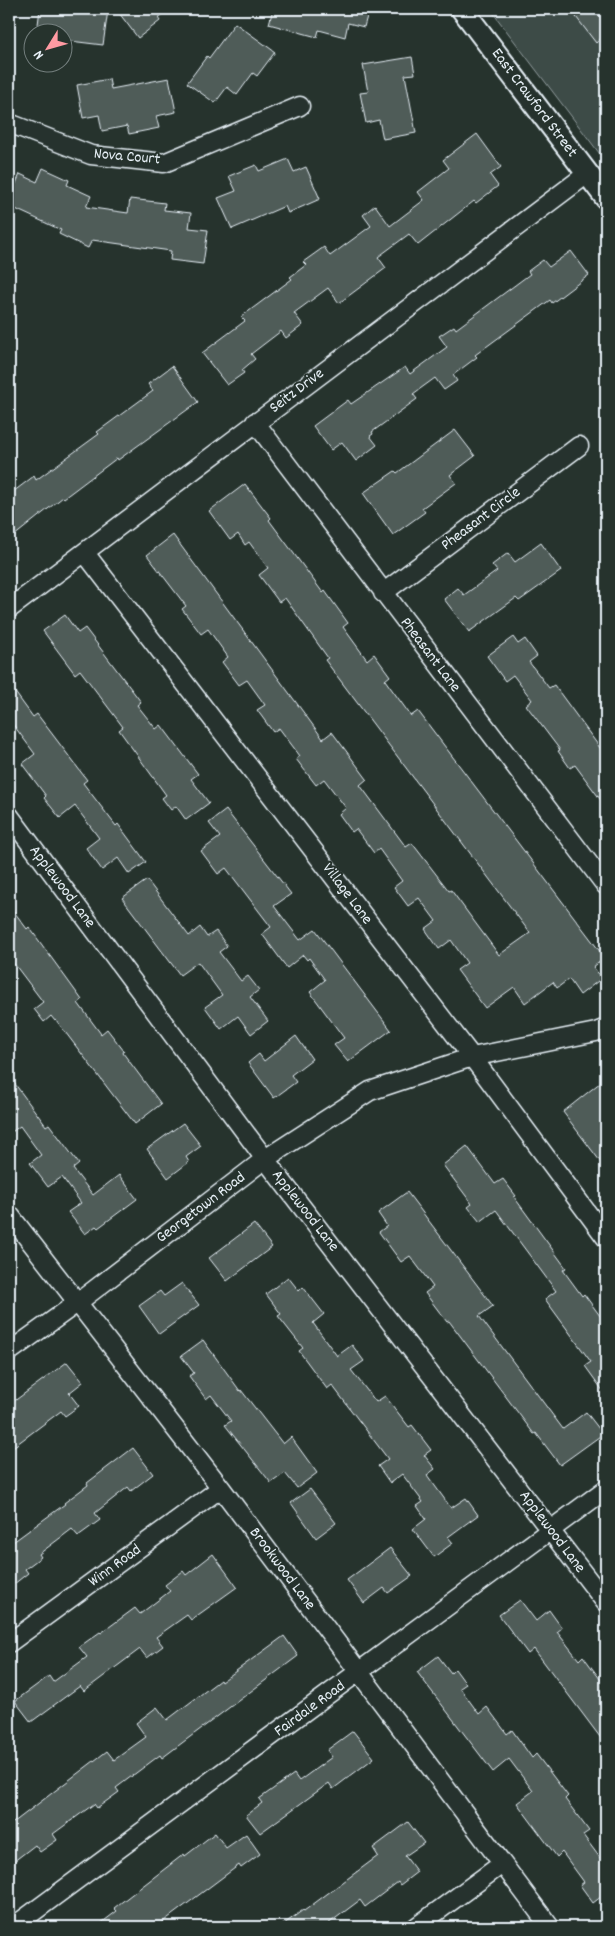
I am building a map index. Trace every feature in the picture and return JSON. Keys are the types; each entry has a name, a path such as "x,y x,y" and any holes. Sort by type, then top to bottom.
{"street":[{"name":"East Crawford Street","path":"462,9 606,198"},
{"name":"Nova Court","path":"9,123 91,155 164,163 300,106"},
{"name":"Seitz Drive","path":"9,609 255,422 588,174"},
{"name":"Pheasant Lane","path":"255,422 606,886"},
{"name":"Pheasant Circle","path":"383,593 579,446"},
{"name":"Village Lane","path":"85,553 472,1057 606,1238"},
{"name":"Applewood Lane","path":"9,815 265,1159 606,1603"},
{"name":"Georgetown Road","path":"9,1352 77,1303 265,1159 370,1092 472,1057 596,1032 606,1028"},
{"name":"Brookwood Lane","path":"9,1214 221,1488 550,1927"},
{"name":"Winn Road","path":"9,1643 221,1488"},
{"name":"Fairdale Road","path":"13,1927 360,1673 606,1489"},
{"path":"416,1927 502,1864"}],"shaded area":[{"path":"490,9 606,9 606,162"}],"building":[{"path":"40,9 52,11 52,9 108,10 103,45 72,41 72,22 38,22"},
{"path":"116,9 170,9 158,18 160,21 138,38"},
{"path":"273,9 369,9 364,27 348,23 345,37 319,30 317,37 269,24"},
{"path":"570,9 606,9 606,34 596,43"},
{"path":"235,23 275,52 257,76 253,73 237,95 227,87 215,103 187,83 207,56 209,58"},
{"path":"412,57 415,74 405,75 416,133 383,139 379,120 366,123 360,93 368,92 363,65"},
{"path":"169,78 176,112 156,116 159,128 129,134 127,126 102,131 99,115 83,118 77,85 109,79 111,89"},
{"path":"477,134 501,167 490,175 498,186 476,203 474,201 418,245 409,234 378,257 386,268 339,303 328,288 294,313 303,325 286,338 281,331 251,354 255,359 242,370 244,373 227,385 202,353 245,321 241,317 292,279 290,277 306,265 303,262 324,247 330,256 371,226 363,215 375,205 390,226 424,200 418,192 449,168 443,160"},
{"path":"288,159 294,172 306,167 320,199 288,213 285,206 232,229 218,198 236,191 229,176 256,165 259,171"},
{"path":"43,168 69,180 67,185 91,196 86,207 128,213 130,199 165,203 164,210 191,213 189,228 208,230 203,264 170,260 171,251 92,240 88,248 59,234 61,230 9,206 9,200 20,174 37,182"},
{"path":"571,251 589,275 552,303 550,300 475,355 477,357 453,375 457,381 444,390 435,378 413,394 417,399 372,432 373,434 370,436 377,445 356,461 342,442 331,450 313,426 348,400 351,404 405,367 410,374 447,347 439,336 454,326 456,329 530,274 528,271 543,260 549,267"},
{"path":"172,366 198,402 63,497 9,540 9,495 34,476 36,480 99,434 97,432 153,391 148,384"},
{"path":"455,430 475,456 450,475 456,483 422,508 425,512 393,535 363,493 395,471 397,473"},
{"path":"245,484 323,593 325,591 348,623 343,627 367,660 374,654 390,676 385,680 411,716 418,711 605,958 593,967 602,978 580,995 569,979 557,988 553,982 525,1003 514,987 485,1008 457,970 467,963 451,940 439,949 425,929 436,921 419,898 408,906 394,887 402,881 379,849 374,853 356,829 352,832 339,814 346,808 324,779 316,785 296,759 300,756 279,728 273,732 257,710 265,705 247,680 239,685 222,662 228,657 208,629 201,634 182,609 186,606 147,555 173,535 323,739 332,732 367,779 360,785 406,847 412,843 449,891 451,890 499,955 530,933 325,660 328,658 285,598 279,602 259,575 268,568 249,542 245,545 238,534 230,540 209,511"},
{"path":"541,543 561,571 519,601 516,598 469,632 444,599 458,588 464,595 497,571 492,565 508,553 515,562"},
{"path":"65,615 78,633 85,628 141,702 137,705 156,729 161,725 198,774 191,779 209,803 186,820 176,806 171,810 162,798 166,795 119,730 123,727 80,670 75,674 43,631"},
{"path":"513,637 518,644 525,639 537,656 529,662 549,688 554,685 606,756 606,807 575,765 570,768 558,751 560,750 526,705 532,700 513,675 505,681 487,656"},
{"path":"9,684 33,717 37,714 87,780 83,783 116,826 118,824 146,862 129,874 118,858 102,870 86,848 99,838 75,806 60,818 44,798 46,796 22,764 35,754 9,719"},
{"path":"226,810 291,894 274,906 300,940 315,929 391,1030 348,1062 334,1045 344,1038 310,992 325,980 309,958 307,960 303,955 287,968 262,934 271,927 226,868 218,874 201,851 220,837 209,823"},
{"path":"147,880 189,936 200,927 207,937 216,931 227,946 219,952 241,981 248,976 259,990 250,997 268,1021 251,1034 238,1016 221,1029 205,1007 222,995 198,962 180,975 122,898"},
{"path":"9,905 27,929 29,927 82,1000 78,1003 101,1034 107,1029 161,1104 135,1124 56,1020 51,1016 44,1022 34,1009 43,1002 9,957"},
{"path":"296,1036 312,1059 291,1075 296,1082 274,1098 248,1063 259,1054 264,1061"},
{"path":"9,1076 46,1126 49,1124 79,1164 73,1169 93,1195 119,1175 137,1199 98,1228 96,1226 85,1234 68,1212 81,1203 62,1177 48,1187 30,1163 41,1155 20,1126 9,1134"},
{"path":"606,1078 606,1169 563,1112"},
{"path":"183,1123 201,1146 186,1157 189,1162 168,1178 147,1149"},
{"path":"467,1146 495,1184 503,1179 566,1268 563,1270 606,1324 606,1395 585,1366 591,1362 545,1299 556,1291 496,1210 480,1222 468,1207 472,1204 443,1165"},
{"path":"407,1192 493,1306 479,1316 563,1429 586,1412 603,1434 560,1465 536,1433 534,1434 449,1321 447,1322 425,1293 433,1287 410,1256 401,1262 379,1232 387,1226 378,1213"},
{"path":"254,1224 272,1247 227,1281 209,1258"},
{"path":"288,1277 299,1291 303,1287 324,1314 313,1323 337,1356 352,1345 364,1361 351,1370 376,1402 385,1396 409,1427 412,1425 431,1450 424,1455 435,1469 427,1475 451,1508 466,1498 478,1515 448,1537 453,1543 434,1557 413,1529 426,1519 417,1506 423,1502 402,1474 390,1483 378,1466 388,1459 332,1385 327,1389 299,1351 303,1348 278,1316 281,1314 266,1294"},
{"path":"182,1283 199,1305 159,1334 139,1306 160,1291 164,1296"},
{"path":"203,1340 240,1391 283,1444 291,1437 317,1473 297,1488 285,1473 271,1483 225,1425 231,1421 211,1395 206,1399 189,1376 194,1373 181,1356"},
{"path":"67,1362 83,1382 69,1393 79,1406 65,1416 61,1411 9,1450 9,1405"},
{"path":"133,1448 153,1474 131,1491 128,1487 95,1513 100,1520 78,1536 72,1529 39,1554 41,1557 25,1569 28,1573 9,1588 9,1545 65,1504 88,1485 87,1483"},
{"path":"310,1489 336,1523 316,1538 291,1503"},
{"path":"390,1548 412,1576 388,1593 384,1588 364,1603 347,1580"},
{"path":"213,1554 237,1587 191,1620 187,1615 156,1637 163,1646 147,1658 140,1649 84,1691 80,1686 31,1722 15,1701 49,1676 53,1682 87,1657 79,1647 135,1608 140,1614 170,1591 165,1585 183,1571 186,1575"},
{"path":"520,1600 536,1621 549,1610 562,1628 557,1632 579,1660 583,1656 606,1687 606,1745 534,1649 528,1654 499,1615"},
{"path":"284,1636 298,1656 162,1758 160,1755 116,1788 119,1792 97,1808 94,1804 53,1834 57,1840 40,1852 35,1845 9,1865 9,1826 107,1751 114,1760 146,1737 136,1723 157,1707 167,1720 220,1680 221,1682"},
{"path":"438,1656 451,1673 455,1669 466,1684 460,1688 479,1714 487,1707 507,1734 512,1730 532,1758 536,1754 568,1796 565,1799 589,1831 583,1835 606,1866 606,1893 593,1903 580,1885 584,1882 562,1852 557,1857 517,1803 533,1791 509,1759 493,1772 417,1672"},
{"path":"353,1731 374,1758 333,1789 329,1783 260,1833 246,1815 262,1803 259,1799 294,1774 299,1781 332,1757 327,1750"},
{"path":"408,1822 424,1843 405,1856 417,1872 400,1885 398,1882 365,1907 360,1900 324,1927 280,1927 378,1856 373,1848"},
{"path":"215,1833 226,1848 246,1834 260,1854 241,1868 239,1865 156,1927 96,1927 117,1911 114,1908 184,1854 185,1856"}]}
